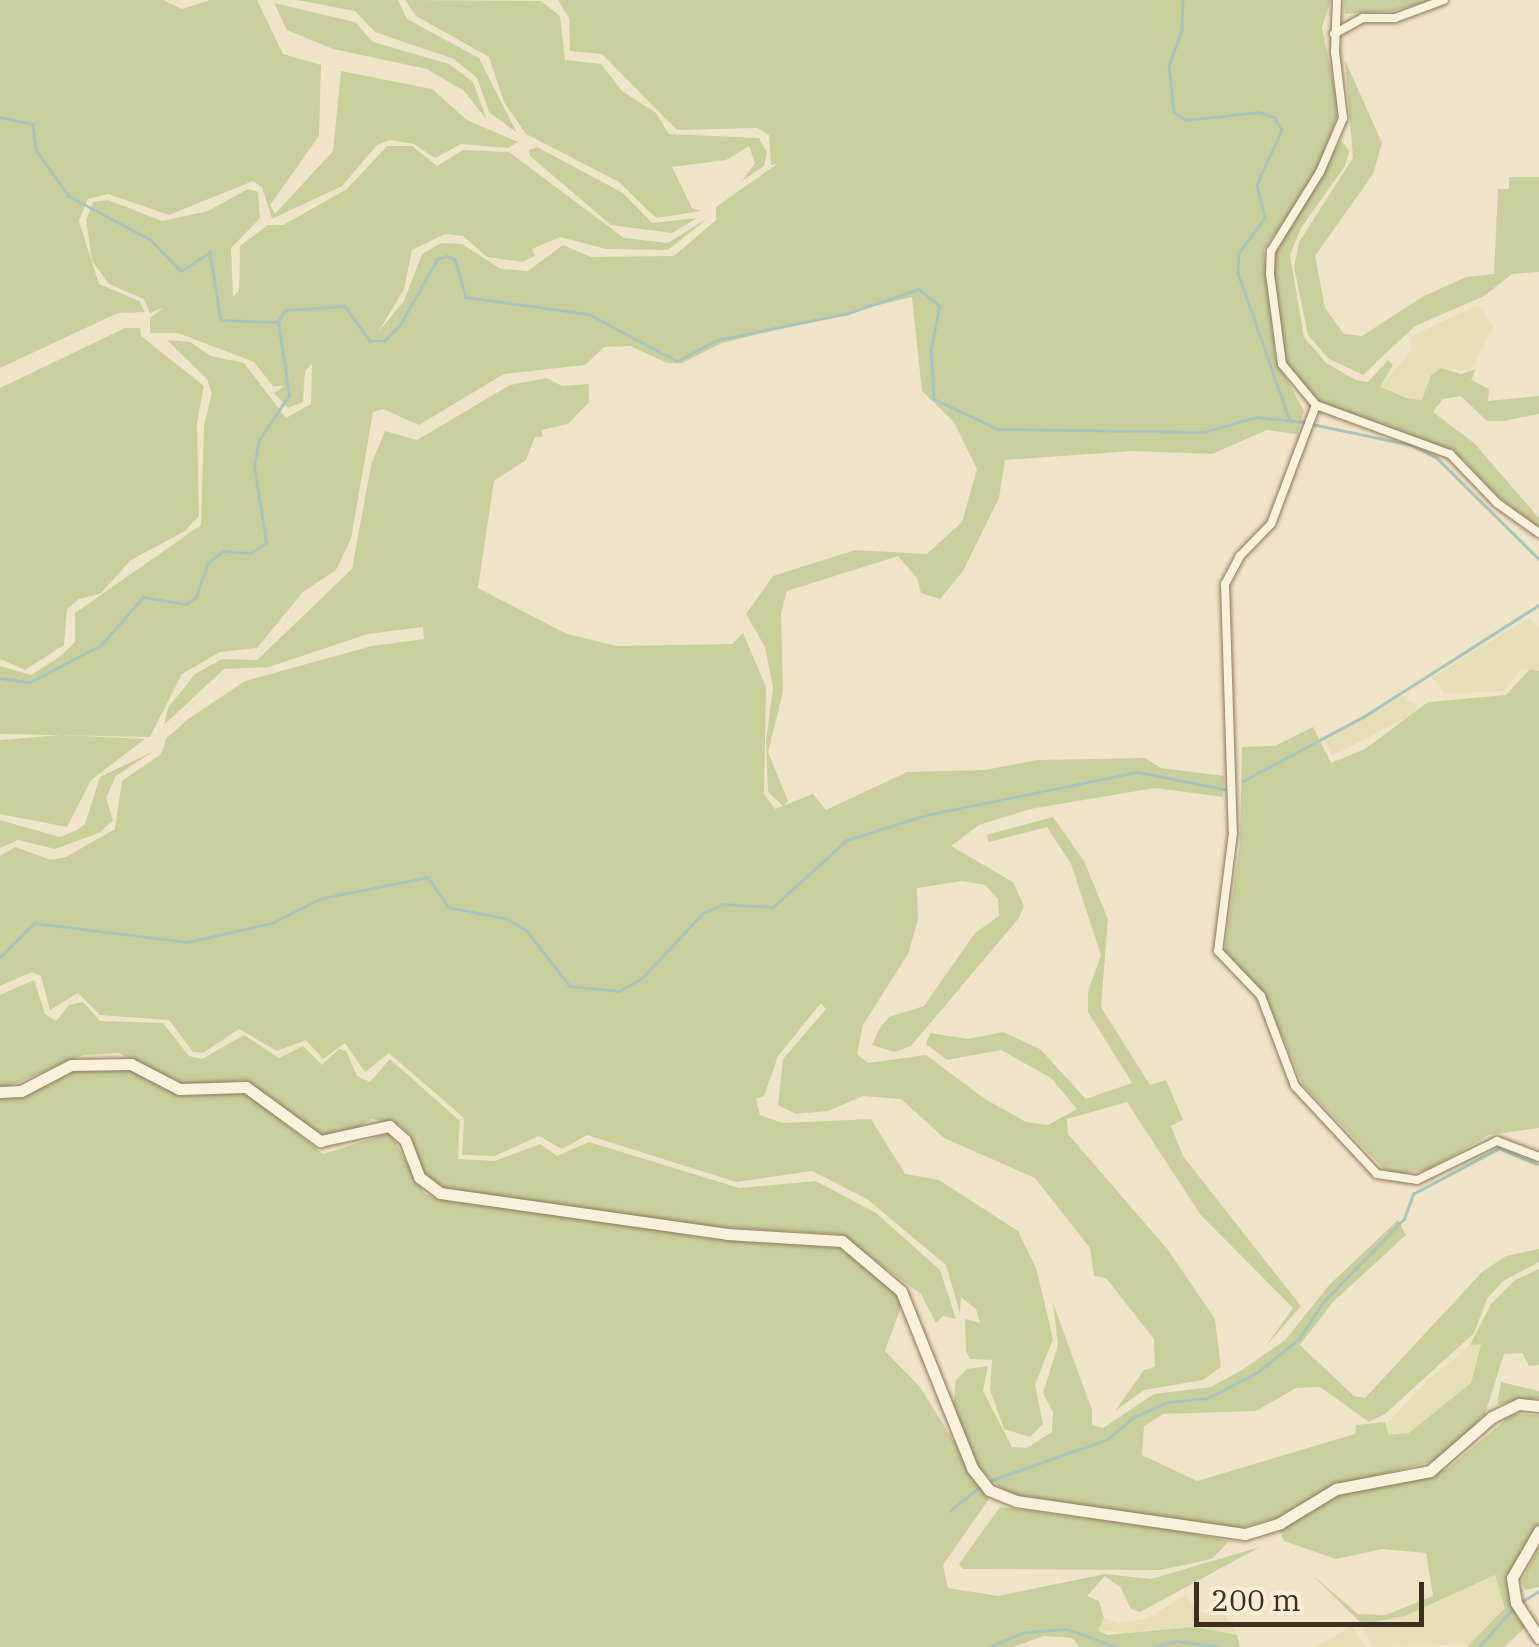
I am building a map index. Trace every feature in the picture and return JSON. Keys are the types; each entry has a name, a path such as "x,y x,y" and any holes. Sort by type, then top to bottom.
{"street":[{"path":"1337,0 1334,34 1343,118 1320,172 1271,251 1270,274 1282,364 1316,405 1450,454 1497,504 1539,534"},
{"path":"1334,34 1363,18 1395,18 1444,0"},
{"path":"1316,405 1271,524 1240,556 1225,584 1233,833 1216,942 1220,959 1260,996 1295,1086 1378,1174 1417,1180 1496,1142 1539,1157"},
{"path":"0,1092 22,1091 71,1065 131,1064 179,1089 246,1087 320,1141 389,1126 405,1140 419,1176 440,1192 727,1234 842,1241 901,1291 972,1468 989,1490 1016,1501 1245,1534 1280,1523 1336,1489 1430,1470 1492,1416 1519,1404 1539,1406"},
{"path":"1539,1531 1512,1578 1516,1603 1539,1638"}],"shaded area":[{"path":"1478,305 1493,327 1470,371 1441,368 1431,375 1422,401 1379,388 1412,350 1409,337"},
{"path":"1529,618 1539,627 1539,670 1521,669 1504,691 1445,694 1432,677"},
{"path":"1407,694 1406,700 1417,704 1413,714 1332,756 1324,739"},
{"path":"1481,1344 1471,1383 1458,1398 1410,1433 1389,1436 1386,1424 1428,1380 1470,1345"},
{"path":"1495,1575 1506,1608 1475,1644 1372,1647 1362,1624 1405,1616"},
{"path":"1185,1595 1199,1614 1219,1606 1237,1635 1195,1627 1149,1635 1098,1630 1104,1618 1120,1623 1148,1618"},
{"path":"1351,1626 1366,1647 1316,1647"}],"green space":[{"path":"0,0 163,0 182,9 210,0 257,0 283,54 321,65 319,136 270,205 275,214 333,151 341,71 432,89 467,120 518,142 508,148 461,144 435,158 414,144 390,140 377,145 342,186 272,219 262,187 253,181 169,215 108,194 88,199 79,221 99,284 139,301 145,312 118,313 0,368"},
{"path":"297,0 398,0 407,19 479,58 517,133 489,112 477,78 454,59 375,32 355,11"},
{"path":"405,0 541,1 560,16 565,60 601,64 622,91 656,113 669,134 759,138 767,153 764,166 742,181 755,163 749,146 726,160 672,167 692,208 701,211 656,218 619,182 526,134 504,102 489,57 416,16"},
{"path":"558,0 1331,0 1322,27 1339,111 1317,170 1264,250 1276,360 1304,411 1297,434 1267,430 1212,454 1133,451 1005,460 999,498 963,571 940,599 921,593 917,578 898,556 787,591 781,613 783,692 768,752 788,801 783,806 768,792 766,741 773,687 765,647 746,614 773,576 855,550 927,554 962,522 977,469 954,422 922,391 912,297 722,343 682,363 667,363 630,346 604,347 585,365 504,374 419,425 383,409 373,412 351,539 336,570 303,592 257,648 220,652 182,674 150,737 0,734 0,666 31,675 58,658 75,642 75,613 201,525 204,425 212,393 207,379 167,340 190,342 211,356 244,363 286,418 311,404 312,364 305,371 303,402 288,408 274,393 284,386 273,386 254,362 178,333 150,333 150,318 163,308 150,313 144,299 109,284 92,261 86,220 93,202 108,200 162,221 208,211 248,189 258,192 260,218 231,248 233,297 239,290 240,246 268,225 283,225 347,189 387,146 412,146 437,166 463,150 509,152 624,238 668,243 708,218 668,250 606,249 560,237 532,249 535,256 522,262 487,257 463,236 445,234 412,250 404,289 379,331 404,301 422,254 441,243 462,244 501,269 528,271 563,245 591,257 674,256 716,220 716,207 777,164 771,165 769,135 757,128 677,130 602,54 570,51 569,18"},
{"path":"1344,0 1432,0 1393,11 1345,14"},
{"path":"274,3 355,22 373,42 449,64 473,82 487,120 464,91 427,69 333,49 287,30"},
{"path":"1345,60 1382,143 1373,174 1315,256 1325,308 1344,334 1362,336 1422,297 1466,277 1494,274 1498,189 1509,189 1509,177 1539,177 1539,272 1512,274 1484,296 1415,326 1363,375 1329,359 1308,335 1294,267 1299,242 1353,158"},
{"path":"1341,140 1349,151 1345,166 1301,228 1290,255 1304,337 1326,363 1356,380 1368,382 1388,360 1393,365 1380,387 1407,398 1422,400 1431,375 1441,368 1461,374 1476,369 1471,380 1489,389 1488,401 1539,396 1539,414 1504,421 1487,421 1461,396 1443,399 1433,412 1474,443 1539,518 1539,528 1488,489 1464,459 1318,402 1287,365 1275,310 1273,255"},
{"path":"537,147 623,193 652,223 697,218 672,233 611,225 530,156 529,150"},
{"path":"125,328 140,328 141,336 204,386 197,423 199,516 185,531 131,560 100,594 79,599 67,609 64,645 25,670 0,659 0,388"},
{"path":"547,378 562,386 589,384 589,402 568,424 541,430 543,437 535,437 526,460 494,481 478,588 567,634 617,646 732,644 743,633 766,687 764,794 775,809 813,794 826,810 907,772 985,770 1037,760 1145,758 1161,768 1224,776 1223,797 1155,788 1030,809 979,825 951,846 1013,882 1024,906 1019,918 911,1046 894,1052 872,1045 879,1029 889,1017 924,1006 975,933 999,916 998,899 985,885 962,881 917,888 918,920 908,954 863,1025 857,1054 868,1063 926,1055 985,1099 1026,1122 1048,1125 1077,1109 1051,1078 1001,1050 947,1060 926,1044 930,1033 968,1039 1003,1032 1040,1049 1086,1099 1132,1083 1088,1012 1088,991 1101,955 1071,864 1047,827 989,842 986,835 1053,817 1084,861 1108,919 1101,1007 1150,1085 1166,1080 1183,1120 1171,1126 1183,1156 1301,1306 1266,1346 1293,1308 1200,1214 1127,1102 1067,1119 1068,1134 1168,1250 1215,1319 1221,1367 1203,1380 1144,1390 1115,1411 1144,1370 1155,1367 1154,1339 1106,1278 1094,1276 1090,1248 1035,1178 944,1138 901,1099 863,1096 828,1111 796,1114 778,1105 783,1059 826,1009 821,1003 778,1056 764,1096 756,1099 760,1115 783,1123 871,1119 905,1174 939,1180 1018,1231 1036,1268 1053,1339 1035,1385 1043,1424 1030,1437 1004,1429 990,1390 992,1360 970,1359 966,1351 965,1319 980,1323 976,1309 961,1297 960,1313 946,1265 867,1199 812,1171 736,1182 587,1135 562,1149 539,1136 495,1156 462,1155 464,1118 389,1053 365,1072 345,1043 323,1059 306,1040 277,1051 239,1029 203,1053 193,1052 169,1020 100,1015 78,993 50,1010 41,976 32,972 0,986 0,856 15,847 51,860 66,857 115,829 122,781 161,754 166,739 188,719 245,681 372,646 424,639 423,627 368,634 269,667 224,669 164,725 168,708 195,674 222,659 257,660 352,569 371,465 385,431 417,440 510,385"},
{"path":"1530,669 1539,671 1539,1128 1489,1135 1430,1169 1400,1174 1385,1170 1303,1085 1266,998 1224,956 1240,844 1242,747 1275,746 1313,727 1331,763 1365,749 1428,702 1506,695"},
{"path":"62,735 145,739 91,780 67,827 0,814 0,740"},
{"path":"154,751 116,776 106,798 113,820 99,833 55,849 18,840 0,848 0,820 60,837 77,830 85,824 100,777"},
{"path":"34,980 45,1014 56,1021 69,1005 83,1002 100,1021 163,1023 189,1056 202,1059 244,1035 279,1058 303,1046 322,1065 339,1049 346,1051 357,1076 370,1082 390,1059 460,1121 458,1159 495,1161 540,1144 557,1156 589,1142 739,1188 816,1181 876,1213 940,1270 956,1319 943,1316 936,1323 921,1294 839,1234 710,1227 443,1189 422,1171 410,1135 398,1124 372,1119 346,1135 315,1135 245,1080 185,1085 119,1053 83,1055 5,1088 0,1086 0,995"},
{"path":"127,1067 186,1096 247,1093 323,1154 390,1133 425,1194 452,1202 572,1212 703,1238 841,1248 891,1287 902,1304 885,1351 920,1387 989,1499 943,1565 948,1588 998,1596 1105,1574 1151,1579 1260,1547 1140,1612 1131,1609 1121,1588 1105,1576 1087,1596 1099,1601 1104,1618 1098,1630 1107,1635 1195,1627 1237,1635 1240,1647 1080,1647 1072,1638 1044,1636 1012,1647 0,1647 0,1097 27,1096 80,1068"},
{"path":"1398,1220 1406,1235 1333,1302 1300,1345 1354,1396 1365,1398 1482,1272 1506,1256 1539,1249 1539,1262 1503,1281 1487,1299 1474,1333 1385,1414 1369,1422 1320,1387 1296,1388 1256,1411 1163,1414 1144,1426 1142,1455 1197,1481 1355,1434 1356,1425 1385,1422 1389,1435 1409,1433 1471,1383 1481,1344 1470,1345 1491,1304 1515,1280 1539,1269 1539,1365 1529,1366 1522,1353 1504,1354 1485,1414 1442,1459 1334,1486 1277,1518 1236,1529 1009,1494 977,1467 953,1408 956,1380 967,1369 988,1366 983,1391 1012,1447 1027,1448 1052,1432 1053,1412 1043,1393 1058,1345 1053,1303 1092,1410 1092,1425 1103,1428 1154,1394 1211,1387 1285,1340 1330,1284"},
{"path":"1501,1382 1539,1391 1539,1398 1497,1404"},
{"path":"1513,1414 1539,1415 1539,1524 1515,1564 1526,1627 1504,1647 1467,1647 1505,1608 1495,1575 1405,1616 1362,1624 1310,1573 1358,1614 1386,1615 1433,1596 1426,1553 1382,1549 1336,1559 1284,1541 1279,1529 1341,1492 1447,1469"},
{"path":"1000,1507 1176,1530 1229,1541 1212,1559 1160,1570 963,1569 959,1564"},
{"path":"1539,1546 1539,1587 1525,1590 1522,1581"}],"waterway":[{"path":"1183,0 1182,30 1169,65 1174,112 1186,120 1259,112 1274,117 1282,130 1257,185 1265,218 1239,253 1238,273 1289,418"},
{"path":"0,117 33,124 36,150 69,196 151,240 181,271 210,252 221,320 278,322"},
{"path":"0,678 30,682 101,645 143,597 186,604 196,597 208,563 223,551 251,553 266,543 254,466 259,440 289,395 278,322 285,310 345,306 370,341 384,341 400,325 437,259 447,256 455,259 466,297 589,314 677,361 717,340 848,313 919,289 940,306 931,350 934,399 998,429 1204,432 1256,417 1305,422"},
{"path":"1312,424 1412,445 1436,457 1539,559"},
{"path":"1243,781 1363,717 1539,605"},
{"path":"0,957 34,923 187,942 272,923 322,898 428,877 448,907 508,919 527,931 570,986 619,991 641,979 703,913 723,904 773,907 847,840 926,815 1138,772 1224,789"},
{"path":"986,1482 1108,1439 1132,1418 1168,1402 1208,1398 1258,1372 1299,1339 1323,1302 1404,1219 1413,1194 1499,1148 1537,1164"},
{"path":"950,1511 980,1487"},
{"path":"1523,1601 1539,1591"},
{"path":"1479,1647 1514,1607"},
{"path":"989,1647 1025,1632 1067,1629 1117,1647"},
{"path":"1154,1647 1176,1641 1222,1647"}]}
